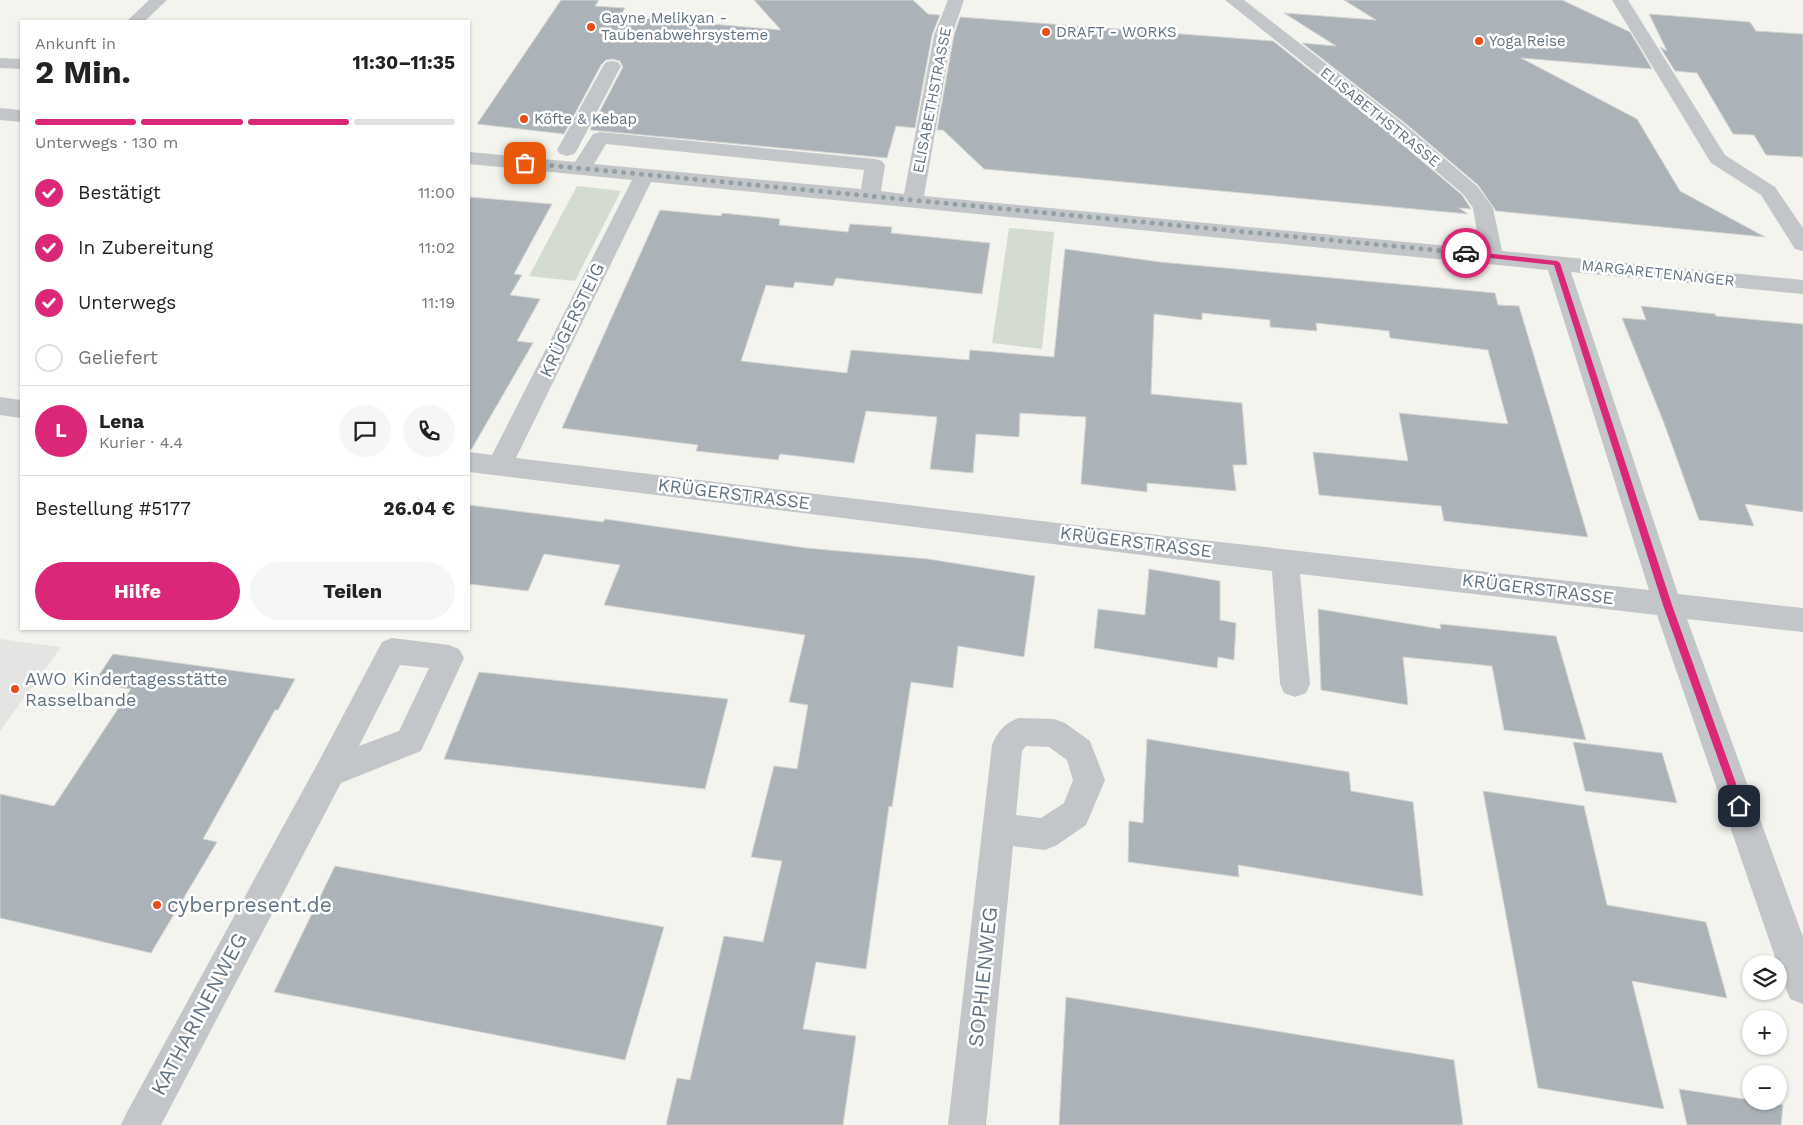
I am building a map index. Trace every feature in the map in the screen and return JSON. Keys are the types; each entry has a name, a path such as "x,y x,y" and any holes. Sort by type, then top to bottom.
{"street":[{"path":"136,20 159,0"},
{"name":"ELISABETHSTRASSE","path":"913,200 943,35 956,0"},
{"name":"ELISABETHSTRASSE","path":"1233,0 1397,128 1470,190 1483,208 1492,256"},
{"path":"1620,0 1718,160 1768,191 1803,244"},
{"path":"0,63 20,64"},
{"path":"567,150 612,66"},
{"path":"0,114 20,116"},
{"path":"580,168 600,138 875,165 870,196"},
{"name":"MARGARETENANGER","path":"470,158 1803,287"},
{"name":"KRÜGERSTEIG","path":"500,466 645,174"},
{"path":"1557,263 1668,605 1803,986"},
{"path":"0,406 20,409"},
{"name":"KRÜGERSTRASSE","path":"470,462 1803,620"},
{"path":"1285,560 1295,684"},
{"name":"KATHARINENWEG","path":"140,1125 330,772"},
{"name":"SOPHIENWEG","path":"967,1125 999,829"}],"shaded area":[{"path":"577,186 621,191 575,281 529,276"},
{"path":"1009,228 1054,232 1042,349 992,343"},
{"name":"AWO Kindertagesstätte Rasselbande","path":"0,639 61,647 0,731"}],"building":[{"path":"561,0 599,0 595,6 625,8 620,16 781,30 754,0 913,0 928,14 940,15 932,35 915,128 896,126 887,158 590,130 623,67 620,61 612,59 606,60 601,65 564,134 477,124"},
{"path":"1344,0 1562,0 1630,32 1652,69 1521,58 1637,119 1680,191 1765,237 1496,211 1478,185 1405,123 1302,43 1336,46 1284,13 1376,20"},
{"path":"1649,14 1750,22 1756,31 1803,34 1803,157 1766,155 1754,135 1733,134 1697,73 1675,71 1660,47 1667,51"},
{"path":"960,17 1273,41 1389,133 1462,195 1471,209 1459,208 1468,214 984,169 943,130 937,130 954,35"},
{"path":"470,197 552,204 514,274 522,275 510,295 540,299 517,341 533,343 471,450"},
{"path":"660,210 721,216 722,213 780,219 779,225 848,232 850,224 892,227 891,233 990,243 982,294 836,278 833,286 795,282 793,288 766,285 741,361 847,373 851,350 969,360 970,350 1054,357 1065,249 1160,262 1495,293 1498,305 1519,306 1588,537 1444,521 1441,506 1319,495 1313,452 1408,461 1399,413 1508,424 1488,350 1390,338 1389,331 1316,323 1317,331 1270,327 1270,320 1202,313 1202,320 1154,314 1151,394 1242,403 1247,465 1233,465 1236,491 1147,483 1147,492 1081,484 1086,417 1020,413 1019,437 976,434 973,473 930,469 937,417 866,411 854,463 780,454 778,460 696,451 698,445 562,428"},
{"path":"1641,306 1715,314 1716,316 1803,324 1803,512 1745,504 1754,526 1699,520 1664,423 1622,318 1646,320"},
{"path":"470,505 603,522 605,519 806,548 928,559 1035,576 1024,657 958,646 953,688 911,682 892,807 889,806 866,969 816,962 803,1029 856,1036 843,1125 666,1125 677,1078 690,1080 724,936 763,942 782,861 751,857 774,766 797,769 808,705 789,702 805,635 604,605 620,565 544,554 528,591 470,584"},
{"path":"1149,569 1220,581 1220,620 1236,623 1234,660 1218,657 1217,668 1094,648 1098,609 1145,615"},
{"path":"1318,609 1441,629 1440,624 1556,636 1586,740 1504,730 1492,666 1403,657 1408,705 1321,690"},
{"path":"113,654 295,679 278,710 275,710 203,839 217,842 151,953 0,918 0,794 54,806 131,689 93,684"},
{"path":"479,672 728,699 705,789 444,759"},
{"path":"1147,739 1349,772 1351,791 1413,802 1423,896 1238,865 1239,877 1128,862 1129,821 1143,823"},
{"path":"1573,742 1662,753 1677,803 1585,791"},
{"path":"1483,791 1584,806 1607,905 1706,922 1727,998 1632,981 1664,1109 1538,1088"},
{"path":"335,866 664,927 625,1060 274,992"},
{"path":"1066,997 1454,1060 1463,1125 1059,1125"},
{"path":"1679,1089 1742,1099 1742,1110 1782,1110 1781,1125 1687,1125"}],"way so far":[{"path":"525,163 1466,253"}],"place":[{"name":"Gayne Melikyan - Taubenabwehrsysteme","path":"591,27"},
{"name":"DRAFT - WORKS","path":"1046,32"},
{"name":"Yoga Reise","path":"1479,41"},
{"name":"Köfte & Kebap","path":"524,119"},
{"name":"AWO Kindertagesstätte Rasselbande","path":"15,689"},
{"name":"cyberpresent.de","path":"157,905"}],"route":[{"path":"1466,253 1557,263 1668,605 1739,806"}]}
